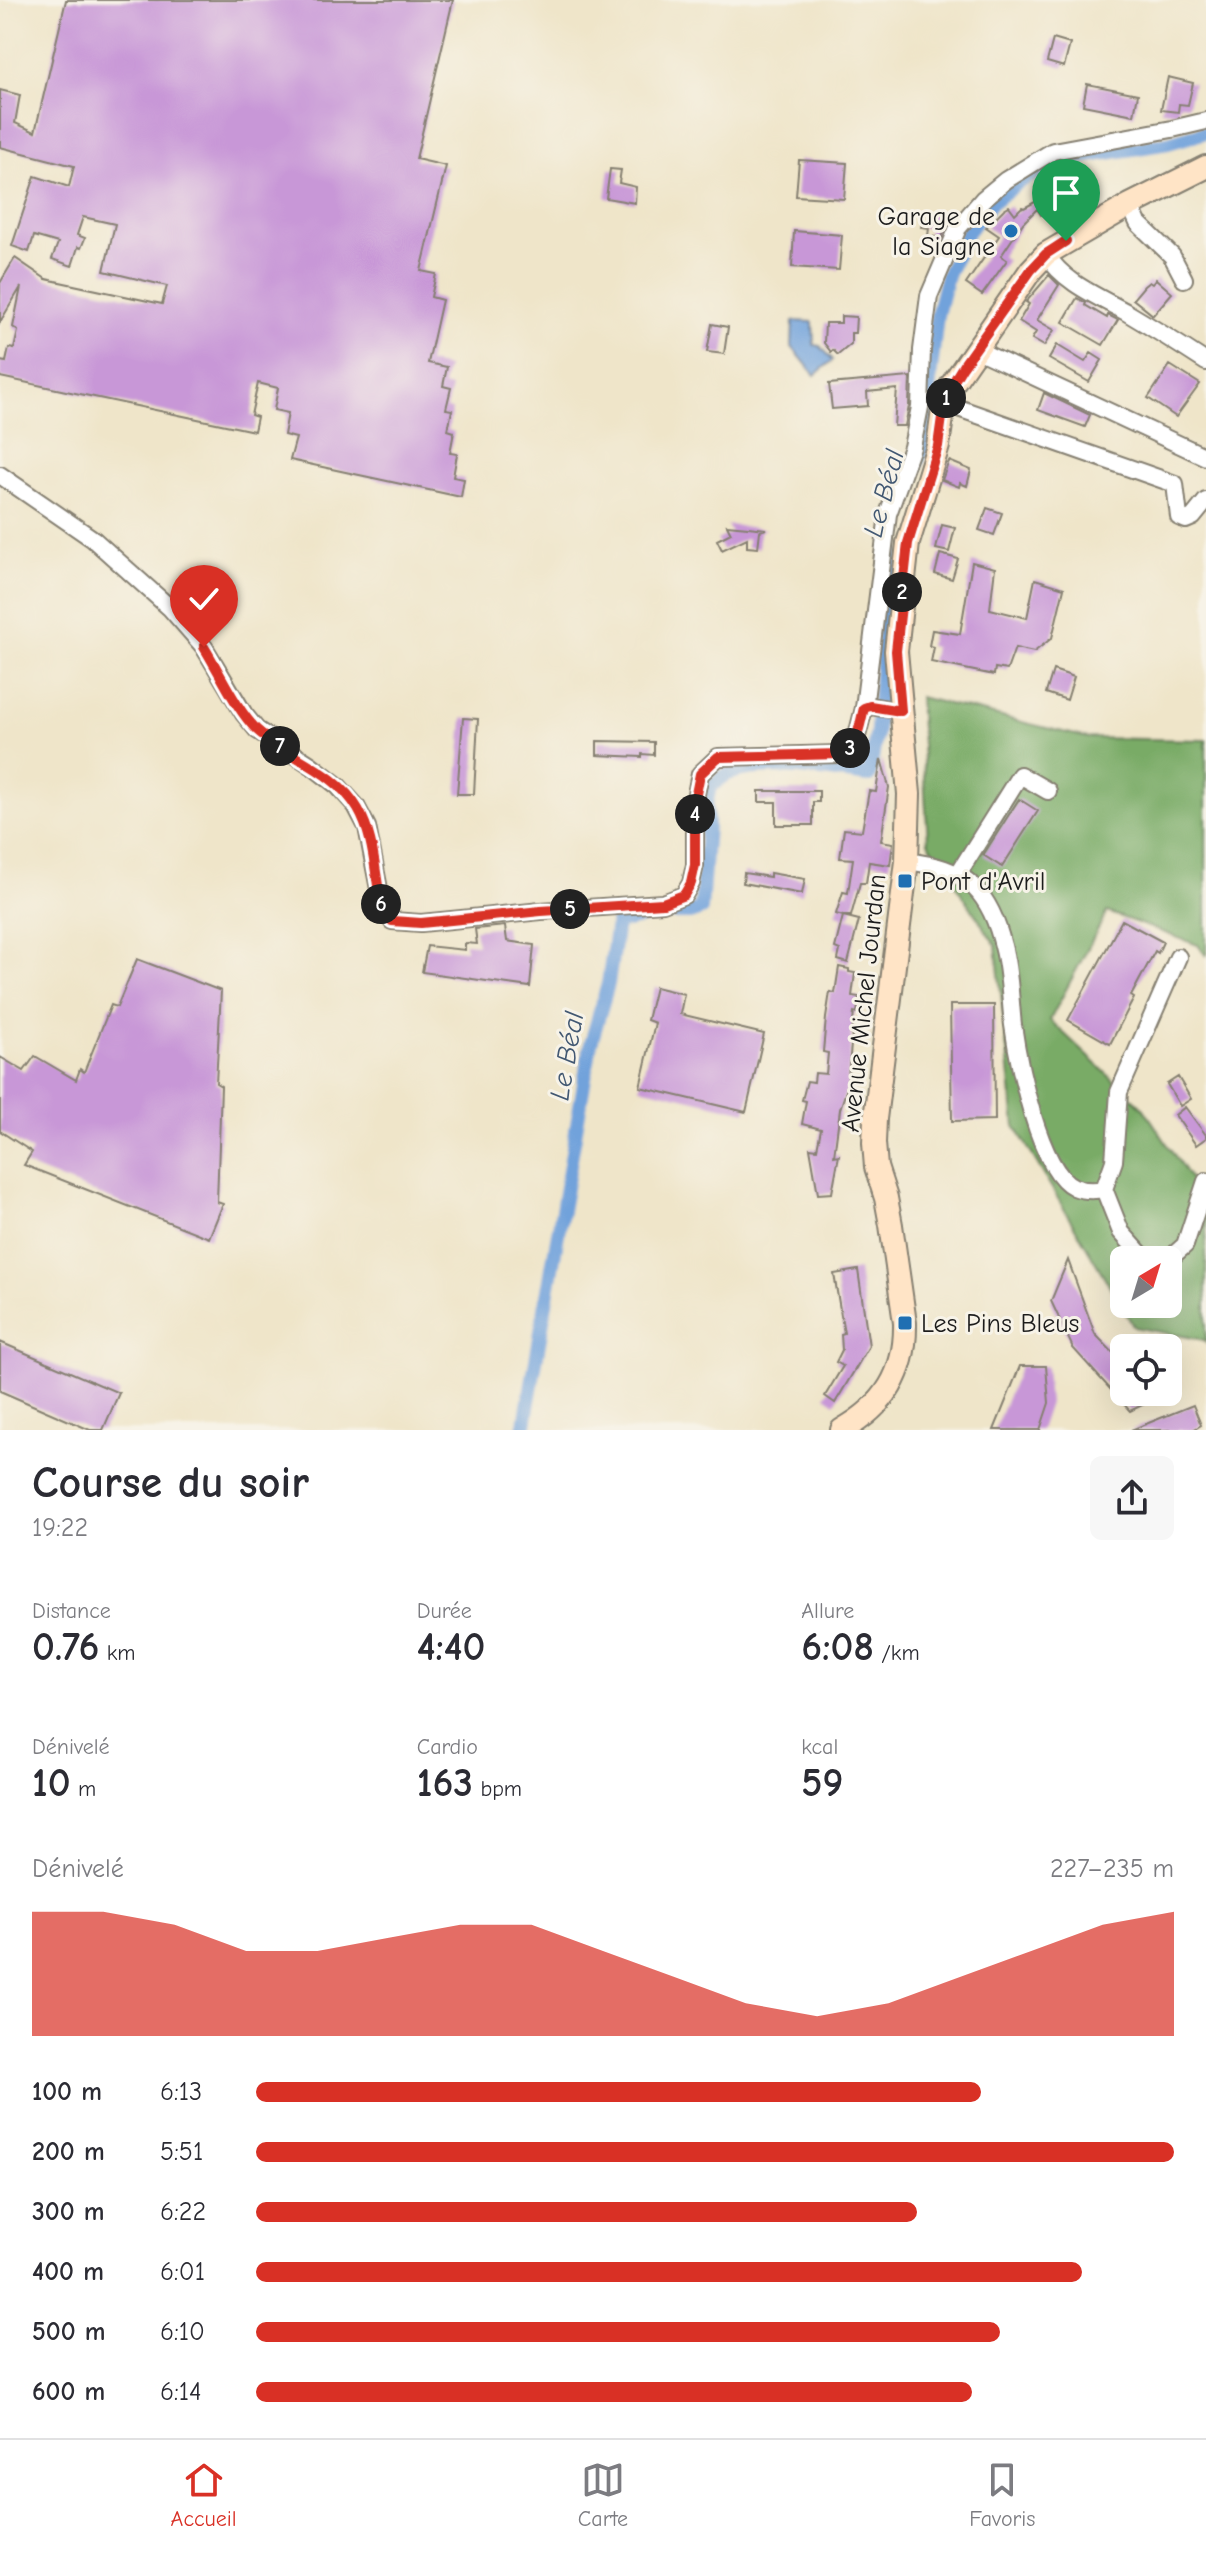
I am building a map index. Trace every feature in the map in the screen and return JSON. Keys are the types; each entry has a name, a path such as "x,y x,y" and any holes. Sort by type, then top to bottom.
{"main road":[{"path":"944,403 949,389 975,349 1031,270 1046,254 1130,205 1206,167"},
{"name":"Avenue Michel Jourdan","path":"842,1430 868,1413 885,1394 900,1367 906,1340 891,1225 876,1167 874,1143 907,861 909,794 880,709 896,651 908,543 938,446 944,403"}],"street":[{"path":"0,475 93,539 161,600 204,647 257,730 311,765 338,786 356,806 367,827 387,917 397,922 421,923 663,903 684,895 691,883 695,865 695,799 700,774 718,757 840,754 849,749 880,709 888,514 912,447 920,407 922,350 929,296 958,228 983,199 1006,180 1053,151 1206,121"},
{"path":"1130,205 1138,223 1172,256 1184,279"},
{"path":"1046,254 1054,268 1084,289 1206,362"},
{"path":"975,349 1206,457"},
{"path":"944,403 1175,484 1179,517 1186,520 1193,517 1206,501"},
{"path":"958,874 1020,775 1048,791"},
{"path":"907,861 958,874 975,888 991,910 1004,949 1014,1028 1032,1113 1051,1164 1072,1186 1091,1191 1104,1189"},
{"path":"1134,1246 1121,1232 1104,1189 1114,1161 1119,1092 1178,957"},
{"path":"1182,1248 1206,1181"}],"green space":[{"path":"919,697 1088,738 1206,740 1206,956 1198,945 1107,912 1050,1020 1144,1109 1206,1203 1206,1343 1182,1334 1134,1327 1129,1318 1182,1318 1182,1246 1110,1246 1110,1286 1015,1126 996,946 928,842"}],"water":[{"path":"793,321 813,322 814,345 820,346 833,360 815,375 792,347"}],"building":[{"path":"66,0 453,0 416,159 446,166 421,271 436,274 431,297 442,300 428,363 447,367 443,386 451,388 446,409 452,410 448,430 454,432 450,453 457,454 453,477 464,479 461,497 290,460 296,438 284,435 288,413 274,410 278,388 258,383 251,415 257,417 254,431 0,377 0,361 6,362 9,348 14,349 18,331 13,327 21,287 0,322 0,283 15,258 46,279 162,304 167,286 104,271 115,224 83,217 77,235 85,238 81,248 78,247 72,266 52,259 58,243 34,236 29,252 12,246 35,176 69,187 74,166 0,147 0,90 20,95 15,123 35,132"},
{"path":"1053,39 1070,44 1064,67 1047,62"},
{"path":"1168,77 1193,83 1188,105 1179,104 1178,112 1161,110"},
{"path":"1087,84 1138,94 1134,115 1083,105"},
{"path":"799,160 847,163 844,199 796,196"},
{"path":"610,169 621,170 619,183 636,187 635,203 606,198"},
{"path":"1077,179 1082,190 1041,215 1037,209 1023,223 1001,256 1007,260 982,295 966,284 999,236 986,227 1004,209 1009,206 1015,214 1022,207"},
{"path":"932,211 950,214 942,238 928,236 929,228 921,227 924,213 932,214"},
{"path":"794,231 842,235 839,270 792,267"},
{"path":"1049,275 1059,285 1037,320 1054,330 1044,346 1032,339 1036,332 1019,321 1029,304 1026,302"},
{"path":"1156,279 1172,293 1153,315 1133,299 1144,286"},
{"path":"1077,298 1107,318 1108,315 1118,320 1103,345 1063,322"},
{"path":"841,316 856,317 855,333 851,333 851,344 838,355 824,343 825,323 841,323"},
{"path":"712,324 728,327 724,354 707,352"},
{"path":"1057,345 1085,362 1091,353 1102,360 1089,382 1049,359"},
{"path":"1170,365 1200,384 1176,417 1148,398"},
{"path":"910,377 905,426 894,426 897,389 867,392 868,406 832,409 829,384"},
{"path":"1044,393 1090,415 1085,427 1038,410"},
{"path":"949,461 971,470 967,486 960,483 959,487 942,480"},
{"path":"987,508 1002,513 994,535 979,530"},
{"path":"727,525 766,529 760,531 758,548 747,547 747,538 722,550 717,540 731,533"},
{"path":"942,525 955,528 949,552 936,549"},
{"path":"940,554 958,559 952,579 935,574"},
{"path":"972,562 995,568 990,609 1027,618 1035,579 1064,588 1052,638 1034,652 1015,648 1007,670 995,668 994,675 931,662 934,647 929,646 932,630 960,634"},
{"path":"1053,670 1074,677 1067,700 1046,693"},
{"path":"463,718 478,719 474,794 457,794"},
{"path":"597,741 654,742 654,755 597,755"},
{"path":"881,759 889,787 881,841 893,843 890,865 869,862 866,883 860,883 851,916 836,914 843,892 848,893 853,859 840,858 844,829 862,831 869,791 876,792"},
{"path":"759,791 819,791 819,802 813,802 813,825 776,825 776,802 759,802"},
{"path":"1019,799 1038,811 1002,867 983,855"},
{"path":"744,873 770,877 770,873 805,879 802,894 743,883"},
{"path":"843,916 859,920 848,963 838,960 840,950 835,948"},
{"path":"1122,920 1163,942 1131,996 1134,998 1110,1044 1068,1020"},
{"path":"505,926 507,941 534,945 530,987 422,972 427,946 465,950 465,943 477,944 475,929"},
{"path":"137,959 221,991 216,1083 221,1086 217,1202 223,1204 209,1238 24,1165 32,1152 0,1131 0,1057 24,1071 35,1056 76,1080 80,1069 84,1072 111,1005 117,1007"},
{"path":"839,967 855,973 852,996 859,997 857,1013 854,1012 847,1088 840,1109 834,1156 839,1155 832,1193 818,1194 810,1148 817,1149 821,1129 802,1124 806,1101 802,1100 807,1081 814,1082 815,1073 826,1074 828,1053 823,1052 826,1018 830,992 835,993"},
{"path":"655,987 684,994 680,1014 764,1034 746,1112 640,1087 655,1023 647,1020"},
{"path":"950,1005 994,1005 995,1120 952,1121"},
{"path":"1178,1077 1191,1099 1180,1106 1167,1084"},
{"path":"1185,1107 1206,1135 1196,1145 1175,1115"},
{"path":"1068,1260 1095,1334 1110,1350 1110,1389 1073,1348 1051,1301"},
{"path":"858,1270 869,1346 835,1403 825,1396 843,1366 836,1362 842,1350 841,1334 844,1333 834,1274"},
{"path":"0,1342 119,1393 103,1430 90,1430 0,1391"},
{"path":"1020,1366 1046,1366 1049,1403 1040,1430 994,1430"},
{"path":"1193,1405 1201,1425 1193,1430 1131,1430"}],"waterway":[{"name":"Le Béal","path":"524,1430 591,1043 608,984 617,923 701,909 706,805 710,787 725,775 746,769 781,767 869,776 877,730 895,529 923,446 937,315 947,275 967,232 991,203 1019,182 1059,161 1168,143 1206,132"}],"place":[{"name":"Garage de la Siagne","path":"1011,231"},
{"name":"Pont d'Avril","path":"905,881"},
{"name":"Les Pins Bleus","path":"905,1323"}],"route":[{"path":"204,647 257,730 311,765 338,786 356,806 367,827 383,910 392,921 421,923 663,903 684,895 691,883 695,865 695,799 700,774 718,757 840,754 856,740 864,708 870,706 901,711 896,651 908,543 938,446 944,403 963,366 1031,270 1046,254 1066,241"}]}
